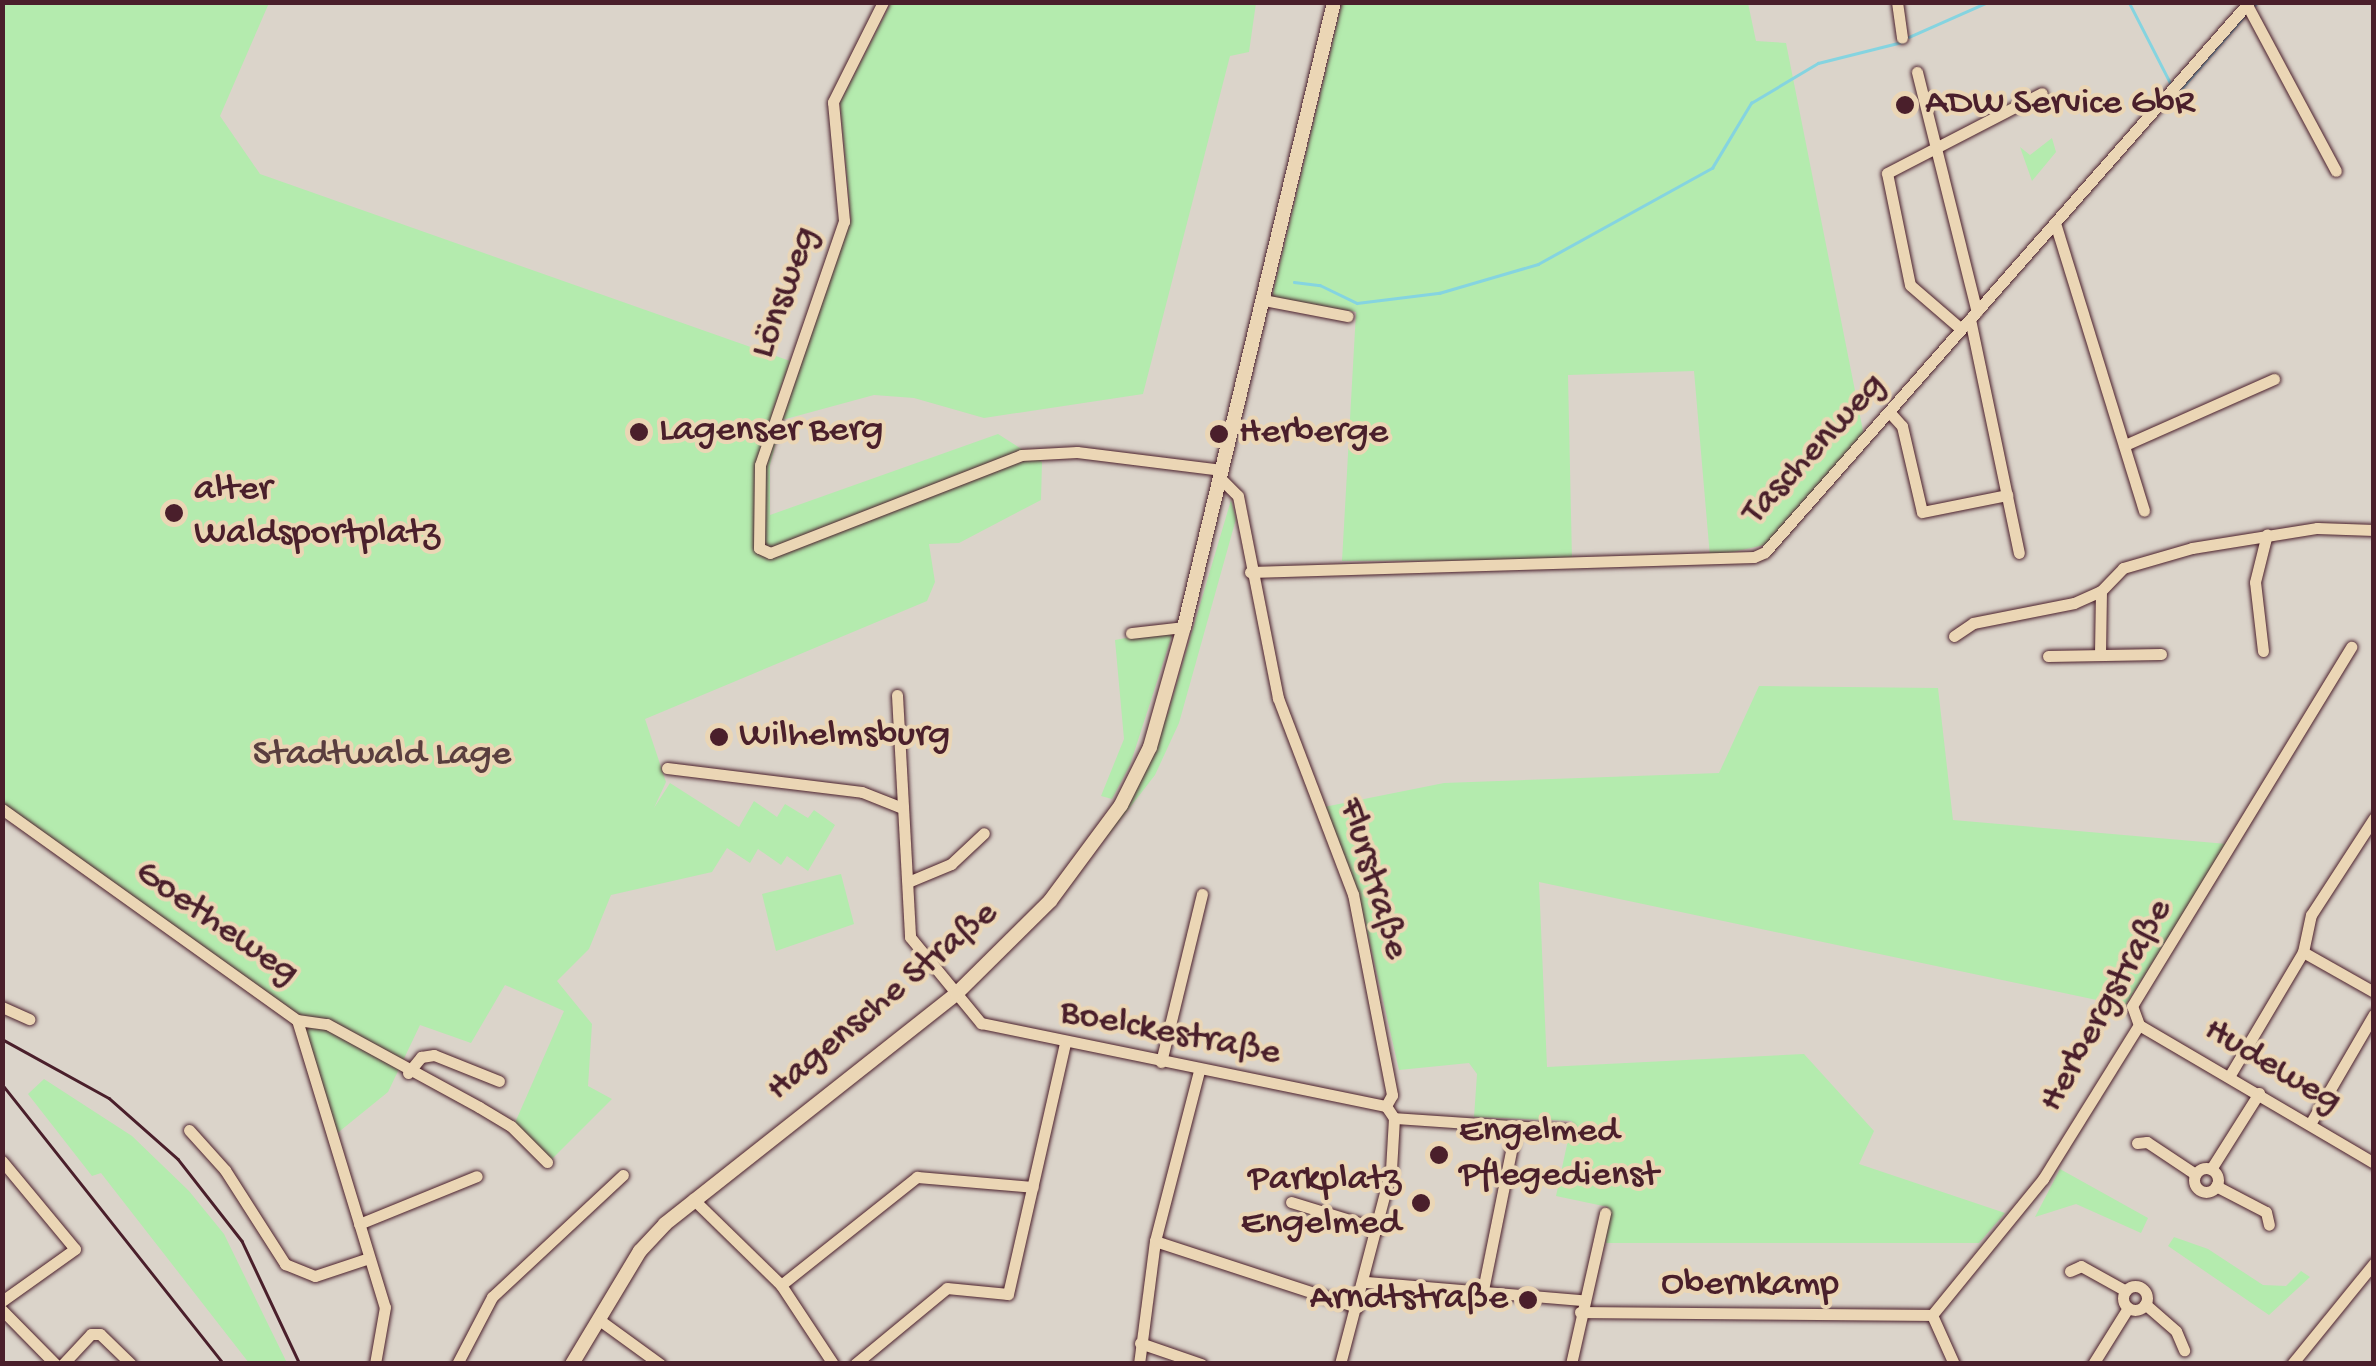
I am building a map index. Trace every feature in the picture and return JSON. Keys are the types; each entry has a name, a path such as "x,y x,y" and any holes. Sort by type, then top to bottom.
{"street":[{"name":"Lönsweg","path":"884,2 833,102 844,221 760,465 759,548 770,553 1021,455 1077,452 1221,474"},
{"name":"Hagensche Straße","path":"572,1364 640,1251 693,1199 957,993 1050,901 1121,805 1150,747 1184,627 1334,2"},
{"path":"1897,2 1902,38"},
{"path":"2248,4 2336,171"},
{"name":"Taschenweg","path":"1250,572 1754,557 1791,528 1892,415 1969,320 2248,4"},
{"path":"1917,72 2019,554"},
{"path":"1969,320 1910,285 1886,187 1894,164 2042,93"},
{"path":"2055,223 2144,511"},
{"path":"1264,300 1347,316"},
{"path":"2124,445 2274,379"},
{"path":"1892,415 1902,426 1922,512 2007,495"},
{"name":"Flurstraße","path":"1221,474 1238,496 1278,698 1354,894 1392,1095 1386,1106"},
{"path":"1954,636 1973,623 2048,610 2101,591 2124,568 2267,534 2374,530"},
{"path":"2264,651 2255,582 2267,534"},
{"path":"2100,654 2101,591"},
{"path":"1131,633 1184,627"},
{"name":"Herbergstraße","path":"1925,1317 2043,1179 2139,1025 2132,1006 2351,648"},
{"path":"2048,656 2161,654"},
{"name":"Boelckestraße","path":"897,695 900,808 907,822 910,937 985,1027 1386,1106"},
{"path":"667,768 862,792 900,808"},
{"name":"Goetheweg","path":"2,809 296,1020 386,1322 375,1364"},
{"path":"2230,1075 2303,952 2312,915 2374,818"},
{"path":"908,882 950,864 984,833"},
{"path":"1162,1062 1202,894"},
{"path":"2303,952 2374,992"},
{"path":"2,1007 29,1019"},
{"path":"2310,1124 2374,1014"},
{"path":"296,1020 327,1024 408,1074 512,1126 547,1162"},
{"name":"Hudeweg","path":"2139,1025 2374,1162"},
{"path":"855,1364 947,1288 1008,1294 1064,1044"},
{"path":"408,1074 421,1057 434,1055 498,1081"},
{"path":"1139,1364 1155,1242 1199,1070"},
{"path":"2195,1174 2212,1170 2259,1094"},
{"path":"1340,1364 1380,1229 1394,1118 1386,1106"},
{"path":"1394,1118 1568,1130"},
{"path":"1483,1290 1516,1128"},
{"path":"189,1130 225,1170 285,1264 315,1276 369,1258"},
{"path":"2137,1143 2147,1142 2195,1174 2200,1190 2216,1186 2266,1212 2269,1225"},
{"path":"2,1161 74,1250 2,1301"},
{"path":"2212,1170 2216,1186"},
{"path":"457,1364 492,1297 623,1175"},
{"path":"359,1224 477,1176"},
{"path":"781,1285 917,1177 1033,1187"},
{"path":"693,1199 781,1285 832,1364"},
{"path":"1291,1202 1380,1229"},
{"path":"1572,1364 1581,1306 1605,1213"},
{"path":"1155,1242 1357,1307"},
{"path":"2292,1364 2374,1264"},
{"path":"2070,1270 2081,1266 2126,1291 2141,1288 2146,1304 2176,1331 2184,1350"},
{"path":"1366,1282 1483,1290 1581,1306"},
{"path":"2093,1364 2128,1308 2126,1291"},
{"path":"2128,1308 2146,1304"},
{"name":"Obernkamp","path":"1581,1306 1925,1317"},
{"path":"2,1310 59,1364 91,1334 100,1334 131,1364"},
{"path":"1925,1317 1954,1364"},
{"path":"598,1320 660,1364"},
{"path":"1140,1343 1201,1364"}],"green space":[{"name":"Stadtwald Lage","path":"3,3 269,3 220,116 260,174 790,361 772,413 782,420 770,465 770,515 998,434 1042,462 1041,500 959,543 929,544 935,582 927,601 645,719 666,782 654,808 670,783 739,827 754,801 777,817 785,804 808,818 814,810 835,825 808,871 787,856 781,865 758,849 750,863 727,848 712,872 611,895 589,949 557,981 592,1024 588,1086 612,1099 552,1159 514,1125 564,1011 505,985 471,1043 420,1025 388,1092 335,1135 298,1014 3,805"},
{"path":"891,3 1256,3 1249,52 1230,56 1143,394 984,418 914,398 874,395 782,420 851,220 840,103"},
{"path":"1342,3 1748,3 1756,41 1786,43 1864,436 1769,544 1710,557 1694,371 1568,375 1572,560 1342,561 1356,312 1272,297"},
{"path":"2052,138 2056,152 2032,181 2020,147 2030,155"},
{"path":"1231,500 1236,519 1179,723 1155,775 1104,841 1134,794 1168,713"},
{"path":"1174,629 1130,765 1112,799 1101,796 1124,739 1115,640"},
{"path":"1759,686 1938,688 1953,820 2227,844 2125,1006 1539,882 1547,1067 1804,1054 1874,1131 1859,1164 2005,1213 1979,1243 1606,1243 1608,1207 1556,1196 1572,1121 1474,1117 1477,1074 1469,1063 1399,1070 1359,895 1324,807 1444,783 1719,773"},
{"path":"841,874 854,924 776,951 762,894"},
{"path":"44,1079 132,1136 189,1191 224,1234 287,1363 249,1363 101,1173 92,1176 28,1094"},
{"path":"2060,1169 2148,1218 2141,1233 2076,1204 2035,1217"},
{"path":"2174,1237 2208,1249 2263,1285 2286,1286 2301,1271 2310,1277 2269,1315 2168,1246"}],"waterway":[{"path":"1909,37 1988,2"},
{"path":"2129,2 2170,82"},
{"path":"2180,90 2245,15"},
{"path":"1294,282 1320,285 1357,303 1439,293 1538,264 1712,168 1751,103 1818,63 1902,42"}],"railway":[{"path":"2,1039 109,1098 178,1159 242,1241 300,1364"},
{"path":"2,1084 224,1364"}],"place":[{"name":"ADW Service GbR","path":"1905,105"},
{"name":"Lagenser Berg","path":"639,432"},
{"name":"Herberge","path":"1219,434"},
{"name":"alter Waldsportplatz","path":"174,513"},
{"name":"Wilhelmsburg","path":"719,737"},
{"name":"Engelmed Pflegedienst","path":"1439,1155"},
{"name":"Parkplatz Engelmed","path":"1421,1203"},
{"name":"Arndtstraße","path":"1528,1300"}]}
